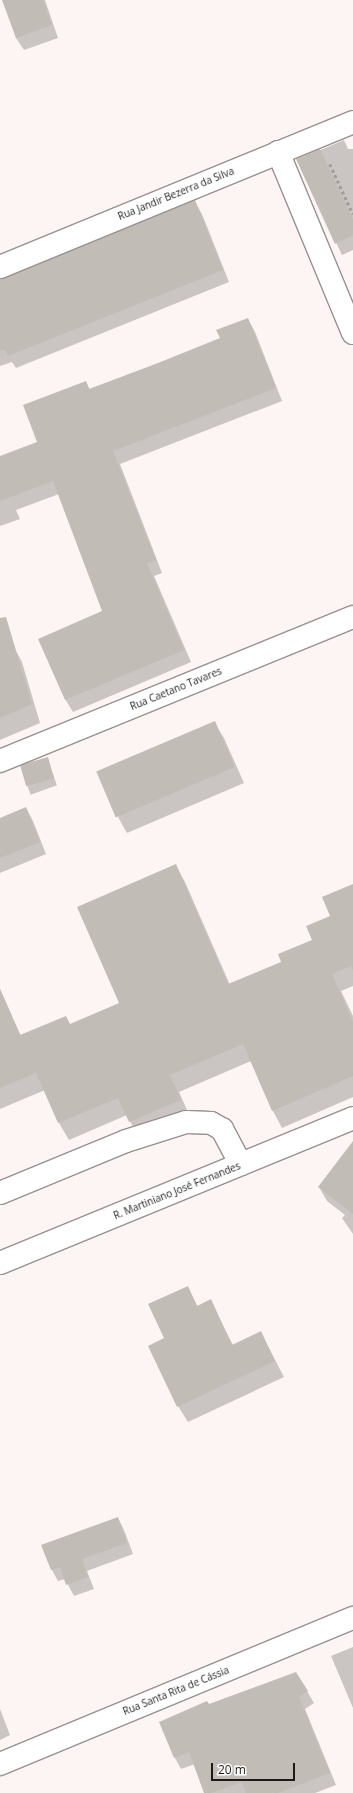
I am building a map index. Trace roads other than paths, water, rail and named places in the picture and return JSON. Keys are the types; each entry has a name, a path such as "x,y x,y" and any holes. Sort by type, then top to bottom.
{"street":[{"name":"Rua Jandir Bezerra da Silva","path":"0,266 353,122"},
{"path":"278,152 353,333"},
{"name":"Rua Caetano Tavares","path":"0,761 353,617"},
{"name":"R. Martiniano José Fernandes","path":"0,1263 353,1118"},
{"path":"0,1193 126,1142 186,1122 211,1123 222,1129 241,1164"},
{"name":"Rua Santa Rita de Cássia","path":"0,1764 353,1618"}]}
